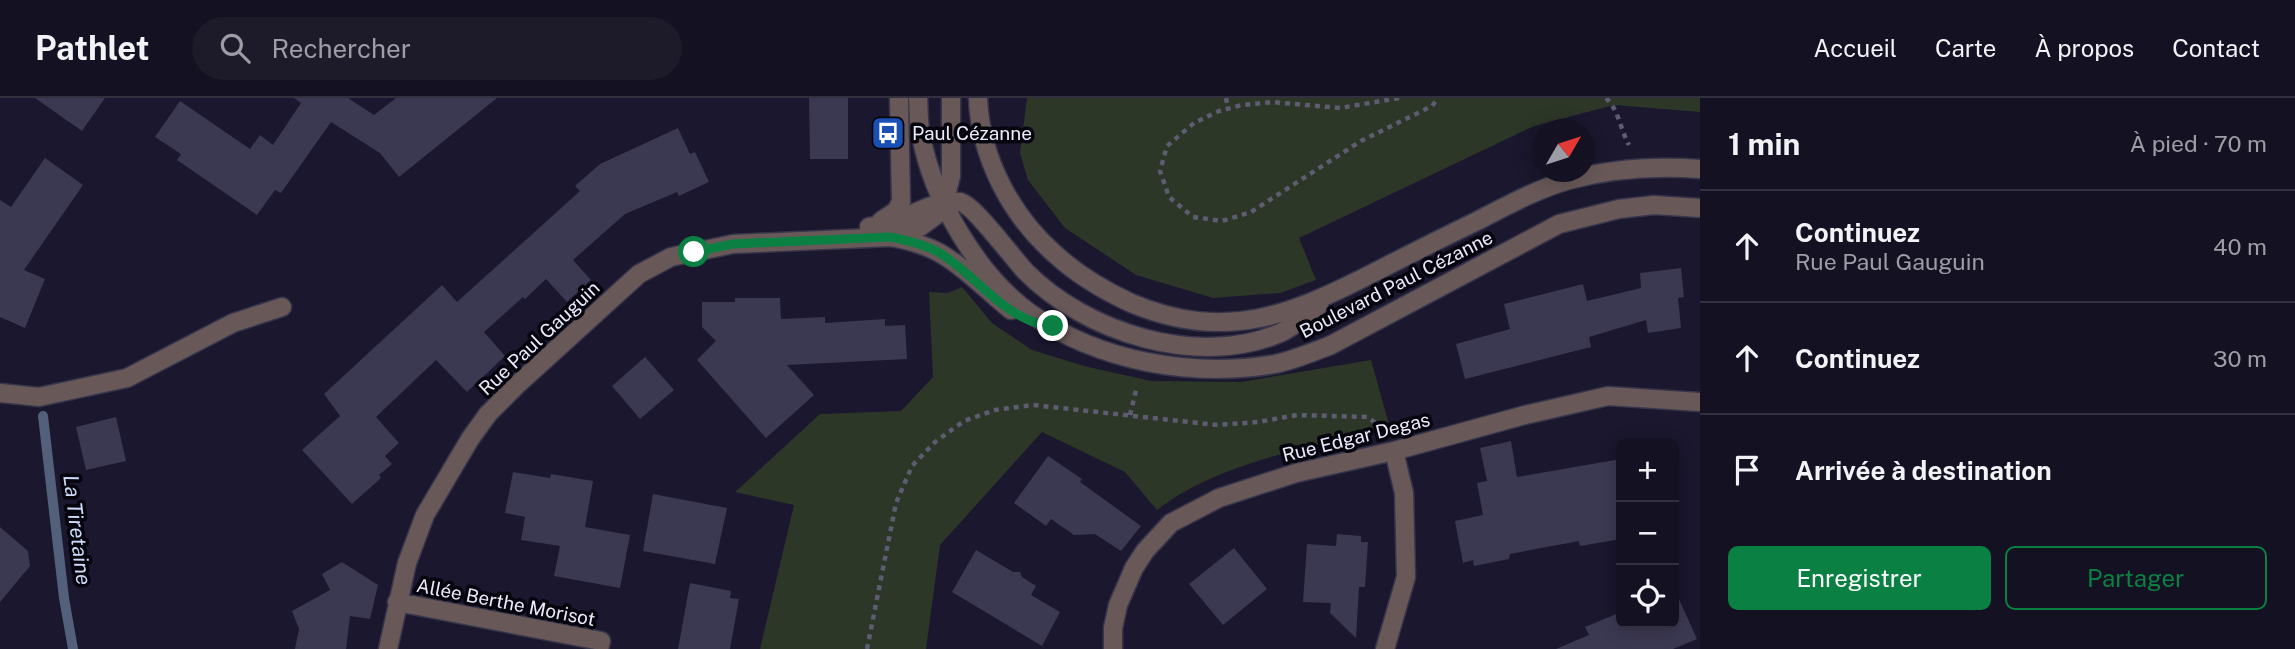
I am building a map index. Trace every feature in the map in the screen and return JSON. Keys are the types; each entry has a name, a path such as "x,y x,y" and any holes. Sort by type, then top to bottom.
{"street":[{"name":"Rue Paul Gauguin","path":"821,240 869,227 890,216 899,207 899,98"},
{"name":"Boulevard Paul Cézanne","path":"918,98 921,136 944,203 961,235 991,275 1021,306 1053,326 1103,351 1179,367 1210,369 1277,363 1331,345 1559,224 1619,209 1654,205 1700,208"},
{"path":"944,203 951,176 951,98"},
{"name":"Boulevard Paul Cézanne","path":"978,98 991,163 1022,218 1049,249 1087,281 1156,313 1197,322 1234,323 1286,312 1335,292 1511,204 1568,180 1643,170 1700,169"},
{"path":"869,227 894,222 931,206 961,202 969,206 1027,273 1066,303 1089,317 1139,337 1163,343 1206,347 1230,346 1259,340 1282,332 1335,292"},
{"name":"Rue Paul Gauguin","path":"388,649 407,563 425,515 448,473 488,414 639,274 671,257 733,244 890,237 920,227 935,216 944,203"},
{"path":"890,237 915,242 937,251 1010,310 1031,321 1053,326"},
{"path":"0,393 39,397 127,378 233,323 282,307"},
{"name":"Rue Edgar Degas","path":"1113,649 1113,628 1124,589 1145,551 1171,523 1209,502 1244,488 1297,473 1525,415 1608,397 1700,402"},
{"path":"1385,649 1406,577 1404,493 1394,450"},
{"name":"Allée Berthe Morisot","path":"397,602 601,641 600,649"}],"path":[{"path":"1226,98 1227,109"},
{"path":"1399,98 1340,108 1272,102 1242,104 1194,123 1167,146 1160,171 1169,197 1193,217 1222,220 1251,212 1361,141 1432,106 1438,98"},
{"path":"867,649 897,503 912,466 935,442 964,421 995,410 1033,405 1217,425 1258,422 1297,415 1367,416 1387,431 1394,450"}],"green space":[{"path":"1027,98 1700,98 1700,112 1614,105 1561,119 1532,119 1532,127 1299,238 1316,280 1280,293 1213,298 1136,275 1065,228 1028,180 1020,153"},
{"path":"962,287 992,323 1032,350 1084,366 1151,381 1241,382 1371,360 1390,428 1299,449 1238,468 1182,493 1157,510 1125,472 1042,432 940,545 926,649 760,649 794,505 735,492 820,414 901,411 933,377 929,292 948,293"}],"building":[{"path":"35,98 105,98 82,131"},
{"path":"294,98 348,98 374,115 396,98 497,98 399,177 380,153 331,122 281,193 275,190 257,215 177,160 181,154 155,137 180,101 250,149 260,135 273,145 301,103"},
{"path":"809,98 848,98 848,159 810,159"},
{"path":"678,128 690,154 695,152 709,182 679,196 677,192 625,214 573,260 591,280 567,302 546,279 525,299 523,297 484,332 505,356 467,392 436,360 376,417 399,443 385,456 392,464 379,475 381,478 352,504 302,450 340,416 324,394 442,285 457,302 580,191 575,186 600,164"},
{"path":"45,158 83,185 24,270 45,279 25,328 0,317 0,200 11,207"},
{"path":"1681,268 1684,297 1678,298 1681,328 1648,333 1646,320 1589,337 1591,347 1465,379 1456,344 1510,329 1504,304 1583,284 1587,301 1641,288 1640,273"},
{"path":"735,298 780,298 781,319 825,317 825,323 885,319 885,326 905,325 907,359 787,365 814,395 766,438 697,360 716,341 702,327 702,302 735,302"},
{"path":"645,357 674,390 640,419 612,386"},
{"path":"116,417 126,461 86,470 76,427"},
{"path":"1511,441 1517,477 1616,460 1616,540 1580,546 1579,541 1510,554 1509,559 1474,566 1473,560 1463,563 1455,521 1483,515 1477,483 1487,481 1480,448"},
{"path":"1048,456 1141,526 1121,551 1095,534 1074,535 1051,519 1046,526 1014,503"},
{"path":"513,472 550,478 551,474 593,481 585,527 630,535 620,588 554,576 560,546 521,540 525,517 505,513"},
{"path":"653,494 727,508 715,564 643,551"},
{"path":"0,527 28,551 30,566 0,602"},
{"path":"1337,534 1361,536 1361,542 1368,542 1365,587 1359,587 1356,638 1330,613 1331,603 1303,602 1307,544 1336,546"},
{"path":"1234,548 1267,589 1223,625 1189,584"},
{"path":"976,550 1013,572 1020,572 1022,577 1036,586 1031,595 1060,612 1042,646 952,592"},
{"path":"342,562 378,585 370,619 350,616 346,649 295,649 299,629 292,611 330,590 322,574"},
{"path":"690,583 731,591 730,598 739,599 730,649 678,649"},
{"path":"1679,599 1697,639 1673,649 1556,649 1589,635 1585,627 1616,614 1616,628 1679,628"}],"waterway":[{"name":"La Tiretaine","path":"43,416 64,598 73,649"}],"place":[{"name":"Paul Cézanne","path":"888,133"}],"route":[{"path":"694,252 733,244 890,237 915,242 937,251 957,265 1010,310 1031,321 1053,326"}]}
